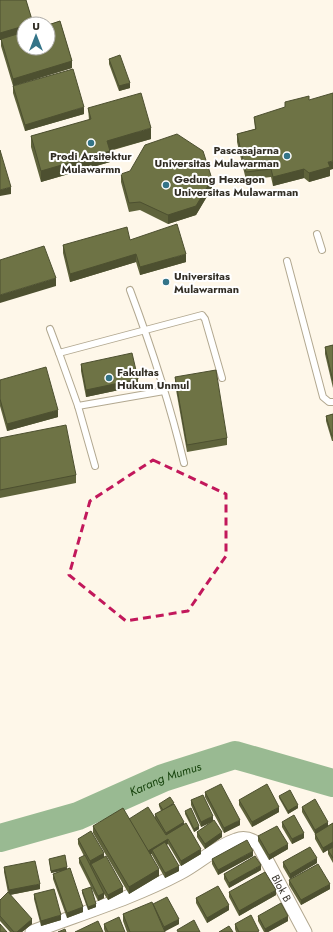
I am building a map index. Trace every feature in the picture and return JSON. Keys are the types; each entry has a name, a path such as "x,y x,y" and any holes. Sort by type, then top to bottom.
{"street":[{"name":"Blok B","path":"32,932 134,894 181,872 237,839 252,839 258,844 305,932"}],"lane":[{"path":"317,234 322,250"},
{"path":"287,261 323,397 329,402 333,402"},
{"path":"130,290 145,329 184,463"},
{"path":"59,353 200,315 204,316 222,378"},
{"path":"50,329 78,406 94,466"},
{"path":"78,406 164,391"}],"highlighted area":[{"path":"153,460 226,494 226,556 188,611 126,621 69,575 90,501"}],"building":[{"path":"0,0 26,0 31,16 16,16 16,28 0,33"},
{"path":"60,21 72,61 13,79 1,39 16,34 16,56 56,56 56,22"},
{"path":"120,55 130,83 119,86 109,59"},
{"path":"73,69 84,107 25,125 13,86"},
{"name":"Prodi Arsitektur Mulawarmn","path":"141,93 151,128 107,141 110,151 41,171 31,136 91,119 88,108"},
{"name":"Pascasajarna Universitas Mulawarman","path":"333,93 333,161 328,162 330,167 309,173 304,169 273,177 271,169 246,172 237,134 256,129 254,117 285,107 285,102 309,96 309,100"},
{"name":"Gedung Hexagon Universitas Mulawarman","path":"177,134 203,151 212,179 196,206 168,215 140,202 129,203 121,174 130,171 145,145"},
{"path":"0,150 11,187 0,190"},
{"path":"177,224 186,254 140,267 136,254 70,274 63,245 127,227 130,240"},
{"path":"44,246 56,278 0,295 0,260"},
{"path":"333,345 333,381 325,347"},
{"name":"Fakultas Hukum Unmul","path":"132,353 138,379 86,390 81,364"},
{"path":"46,367 58,410 7,424 0,399 0,380"},
{"path":"216,370 227,438 187,445 175,377"},
{"path":"333,414 333,436 332,436 326,416"},
{"path":"66,425 76,475 0,490 0,438"},
{"path":"221,784 240,820 224,828 205,792"},
{"path":"267,784 279,807 252,822 239,800"},
{"path":"290,790 298,805 288,811 279,796"},
{"path":"203,795 213,816 201,822 191,800"},
{"path":"170,797 174,803 163,810 159,804"},
{"path":"315,799 328,822 315,830 302,807"},
{"path":"174,804 184,822 166,833 155,814"},
{"path":"148,807 166,835 186,823 201,849 181,861 168,839 148,851 129,819"},
{"path":"123,808 159,869 129,887 93,826"},
{"path":"191,808 199,826 194,829 185,811"},
{"path":"294,815 304,833 292,839 282,822"},
{"path":"214,820 222,832 205,844 197,832"},
{"path":"333,823 333,842 323,848 315,834"},
{"path":"277,826 288,844 269,855 258,836"},
{"path":"91,831 104,853 90,861 78,839"},
{"path":"247,840 253,851 218,870 212,859"},
{"path":"165,842 179,866 165,873 152,850"},
{"path":"310,847 317,858 290,874 283,862"},
{"path":"333,847 333,858 328,850"},
{"path":"65,855 67,867 51,871 49,859"},
{"path":"85,855 104,893 98,896 79,858"},
{"path":"106,856 123,887 108,895 91,864"},
{"path":"255,856 261,865 229,883 224,874"},
{"path":"35,861 40,884 9,890 4,867"},
{"path":"318,864 330,884 301,900 289,880"},
{"path":"70,868 83,907 67,913 53,874"},
{"path":"265,872 276,890 239,911 229,892"},
{"path":"218,886 229,905 207,918 196,898"},
{"path":"91,887 96,904 88,907 82,890"},
{"path":"54,889 61,915 41,921 34,894"},
{"path":"8,892 32,919 17,932 14,932 0,916 0,900"},
{"path":"167,897 179,919 164,927 153,904"},
{"path":"152,902 165,932 130,932 123,914"},
{"path":"281,903 288,916 265,929 258,916"},
{"path":"251,915 259,931 239,932 235,924"},
{"path":"119,917 125,932 108,932 104,924"},
{"path":"194,920 200,932 178,932 177,930"},
{"path":"98,921 103,932 75,932"},
{"path":"0,924 7,932 0,932"},
{"path":"229,926 233,932 219,932"},
{"path":"65,929 66,932 58,932"}],"waterway":[{"name":"Karang Mumus","path":"0,838 78,816 163,778 235,755 333,783"}],"place":[{"name":"Prodi Arsitektur Mulawarmn","path":"91,143"},
{"name":"Pascasajarna Universitas Mulawarman","path":"287,156"},
{"name":"Gedung Hexagon Universitas Mulawarman","path":"166,185"},
{"name":"Universitas Mulawarman","path":"166,282"},
{"name":"Fakultas Hukum Unmul","path":"109,378"}]}
